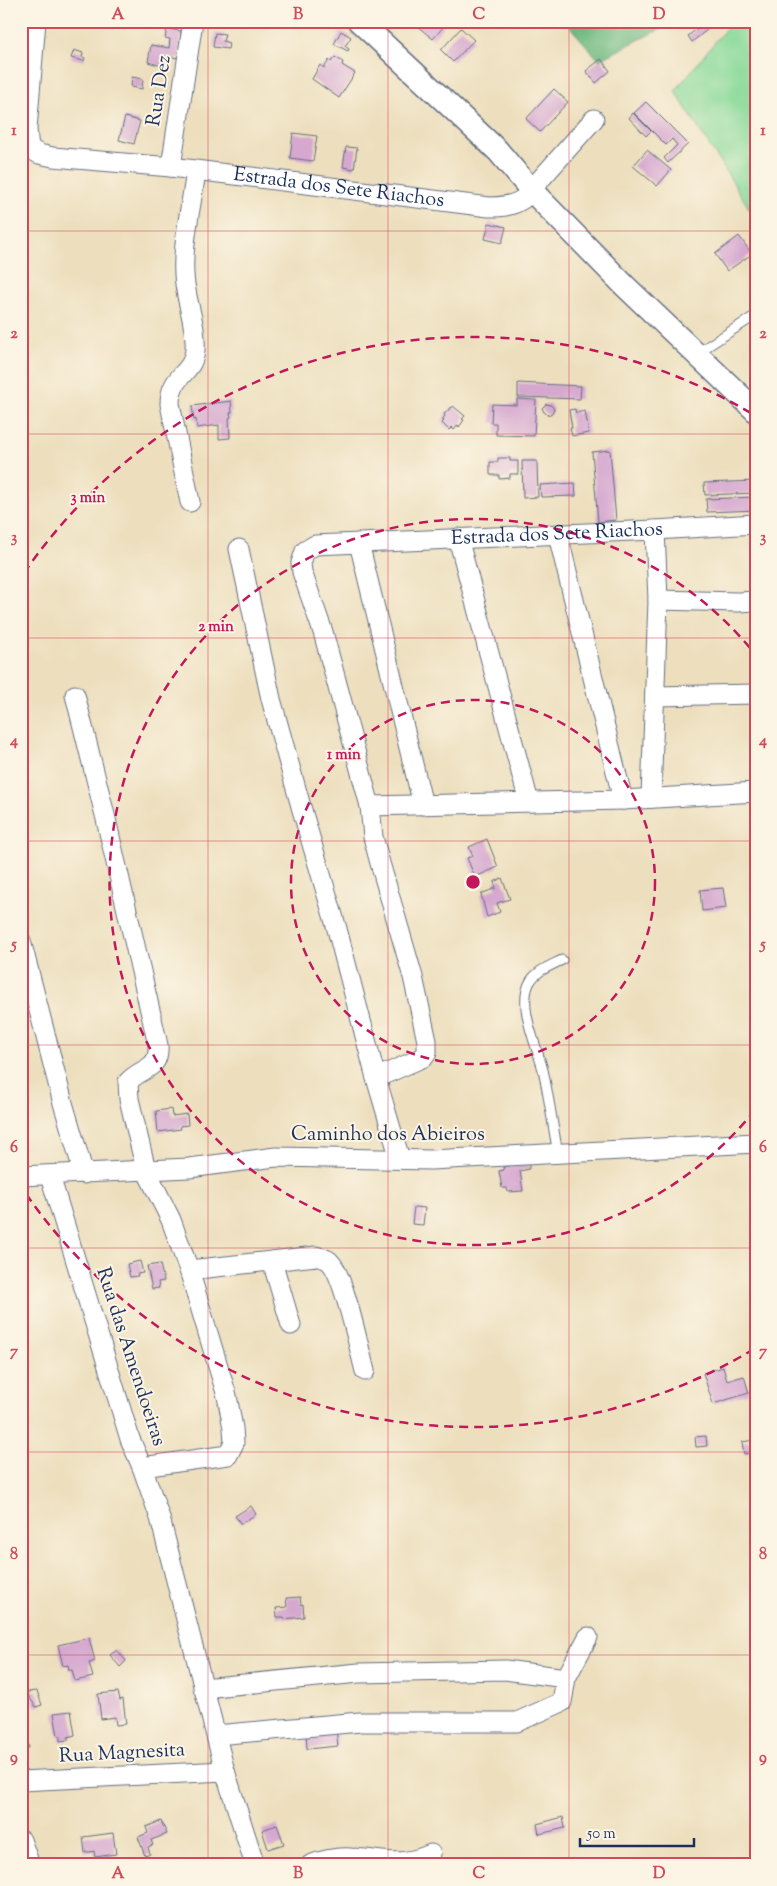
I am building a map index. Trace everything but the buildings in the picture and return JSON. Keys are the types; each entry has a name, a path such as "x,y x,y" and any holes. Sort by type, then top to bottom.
{"street":[{"name":"Estrada dos Sete Riachos","path":"36,21 27,108 27,129 30,148 39,154 52,157 171,167 196,172 489,207 510,206 518,202 531,190 594,119"},
{"name":"Rua Dez","path":"171,167 193,21"},
{"path":"359,21 498,151 531,190 625,286 756,411"},
{"path":"190,502 170,404 170,394 176,382 188,369 195,350 194,329 184,275 184,260 196,172"},
{"name":"Estrada dos Sete Riachos","path":"376,1078 420,1059 427,1053 428,1048 413,977 373,837 370,806 323,632 302,572 301,563 305,551 315,545 558,535 756,524"},
{"path":"651,798 658,600 655,530"},
{"path":"558,535 623,800"},
{"path":"458,538 529,802"},
{"path":"359,543 423,805"},
{"path":"239,549 271,699 400,1159"},
{"path":"658,600 756,601"},
{"path":"655,696 756,694"},
{"name":"Rua das Amendoeiras","path":"50,1176 130,1439 142,1468 224,1456 231,1451 234,1443 227,1396 189,1270 171,1220 146,1170 127,1085 130,1080 155,1063 158,1056 158,1045 106,815 75,695"},
{"path":"370,806 623,800 756,792"},
{"path":"21,941 63,1103 84,1174"},
{"name":"Caminho dos Abieiros","path":"21,1176 189,1168 276,1157 430,1160 756,1142"},
{"path":"189,1270 316,1256 332,1263 343,1287 365,1371"},
{"path":"272,1261 291,1325"},
{"path":"142,1468 160,1518 225,1771 255,1865"},
{"path":"216,1735 360,1722 517,1722 562,1702 566,1678 588,1637"},
{"path":"203,1688 369,1673 505,1670 566,1678"},
{"name":"Rua Magnesita","path":"21,1781 225,1771"},
{"path":"21,1840 30,1865"},
{"path":"310,1865 337,1858 409,1862 431,1854"}],"lane":[{"path":"696,353 756,314"},
{"path":"558,1154 543,1070 526,1007 526,994 532,978 541,970 562,960"}],"green space":[{"path":"565,21 676,21 599,60"},
{"path":"732,21 756,21 756,219 675,91"}]}
